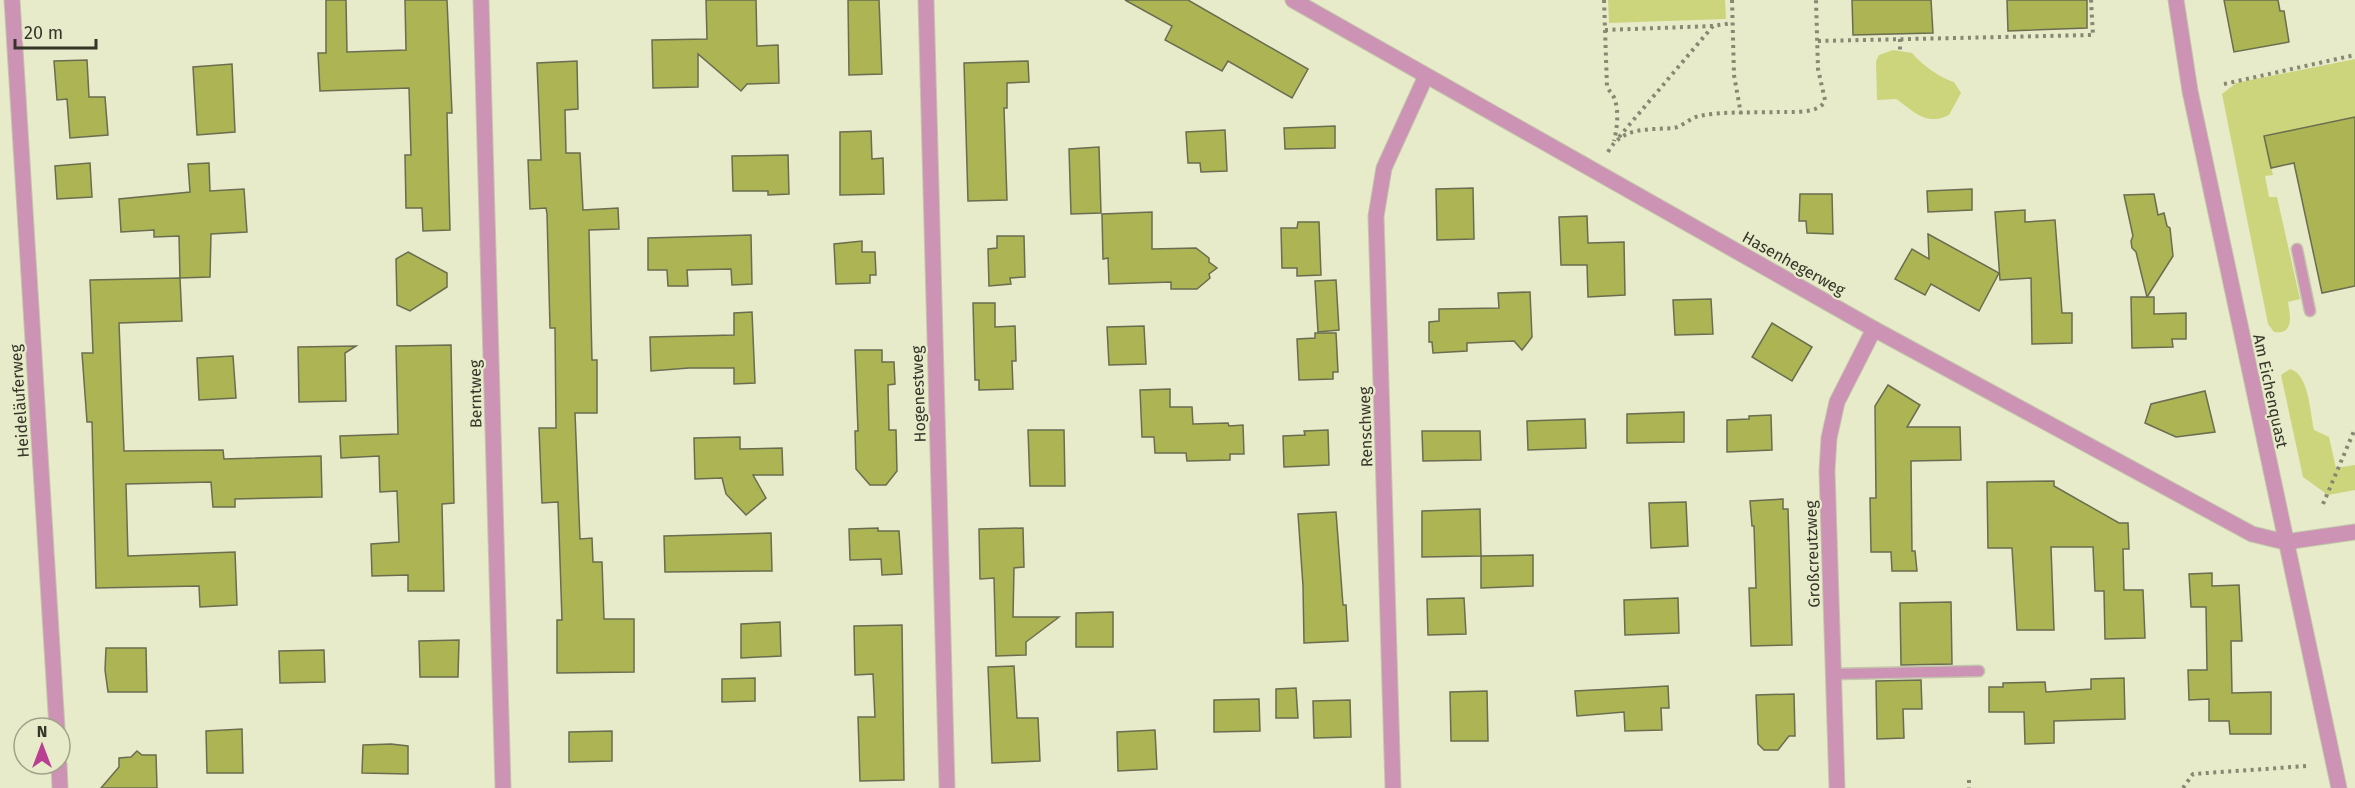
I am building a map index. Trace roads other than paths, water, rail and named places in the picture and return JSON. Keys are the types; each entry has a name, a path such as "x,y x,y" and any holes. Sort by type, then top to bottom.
{"street":[{"name":"Heideläuferweg","path":"12,0 56,716"},
{"name":"Berntweg","path":"481,0 503,788"},
{"name":"Hogenestweg","path":"926,0 947,788"},
{"name":"Hasenhegerweg","path":"1293,0 1875,329 2252,534 2285,542"},
{"name":"Am Eichenquast","path":"2176,0 2190,91 2339,788"},
{"name":"Renschweg","path":"1393,788 1376,216 1384,168 1426,76"},
{"name":"Großcreutzweg","path":"1837,788 1827,471 1829,438 1837,402 1875,329"},
{"path":"2285,542 2355,532"}],"lane":[{"path":"2297,249 2310,311"},
{"path":"1834,674 1979,671"}]}
